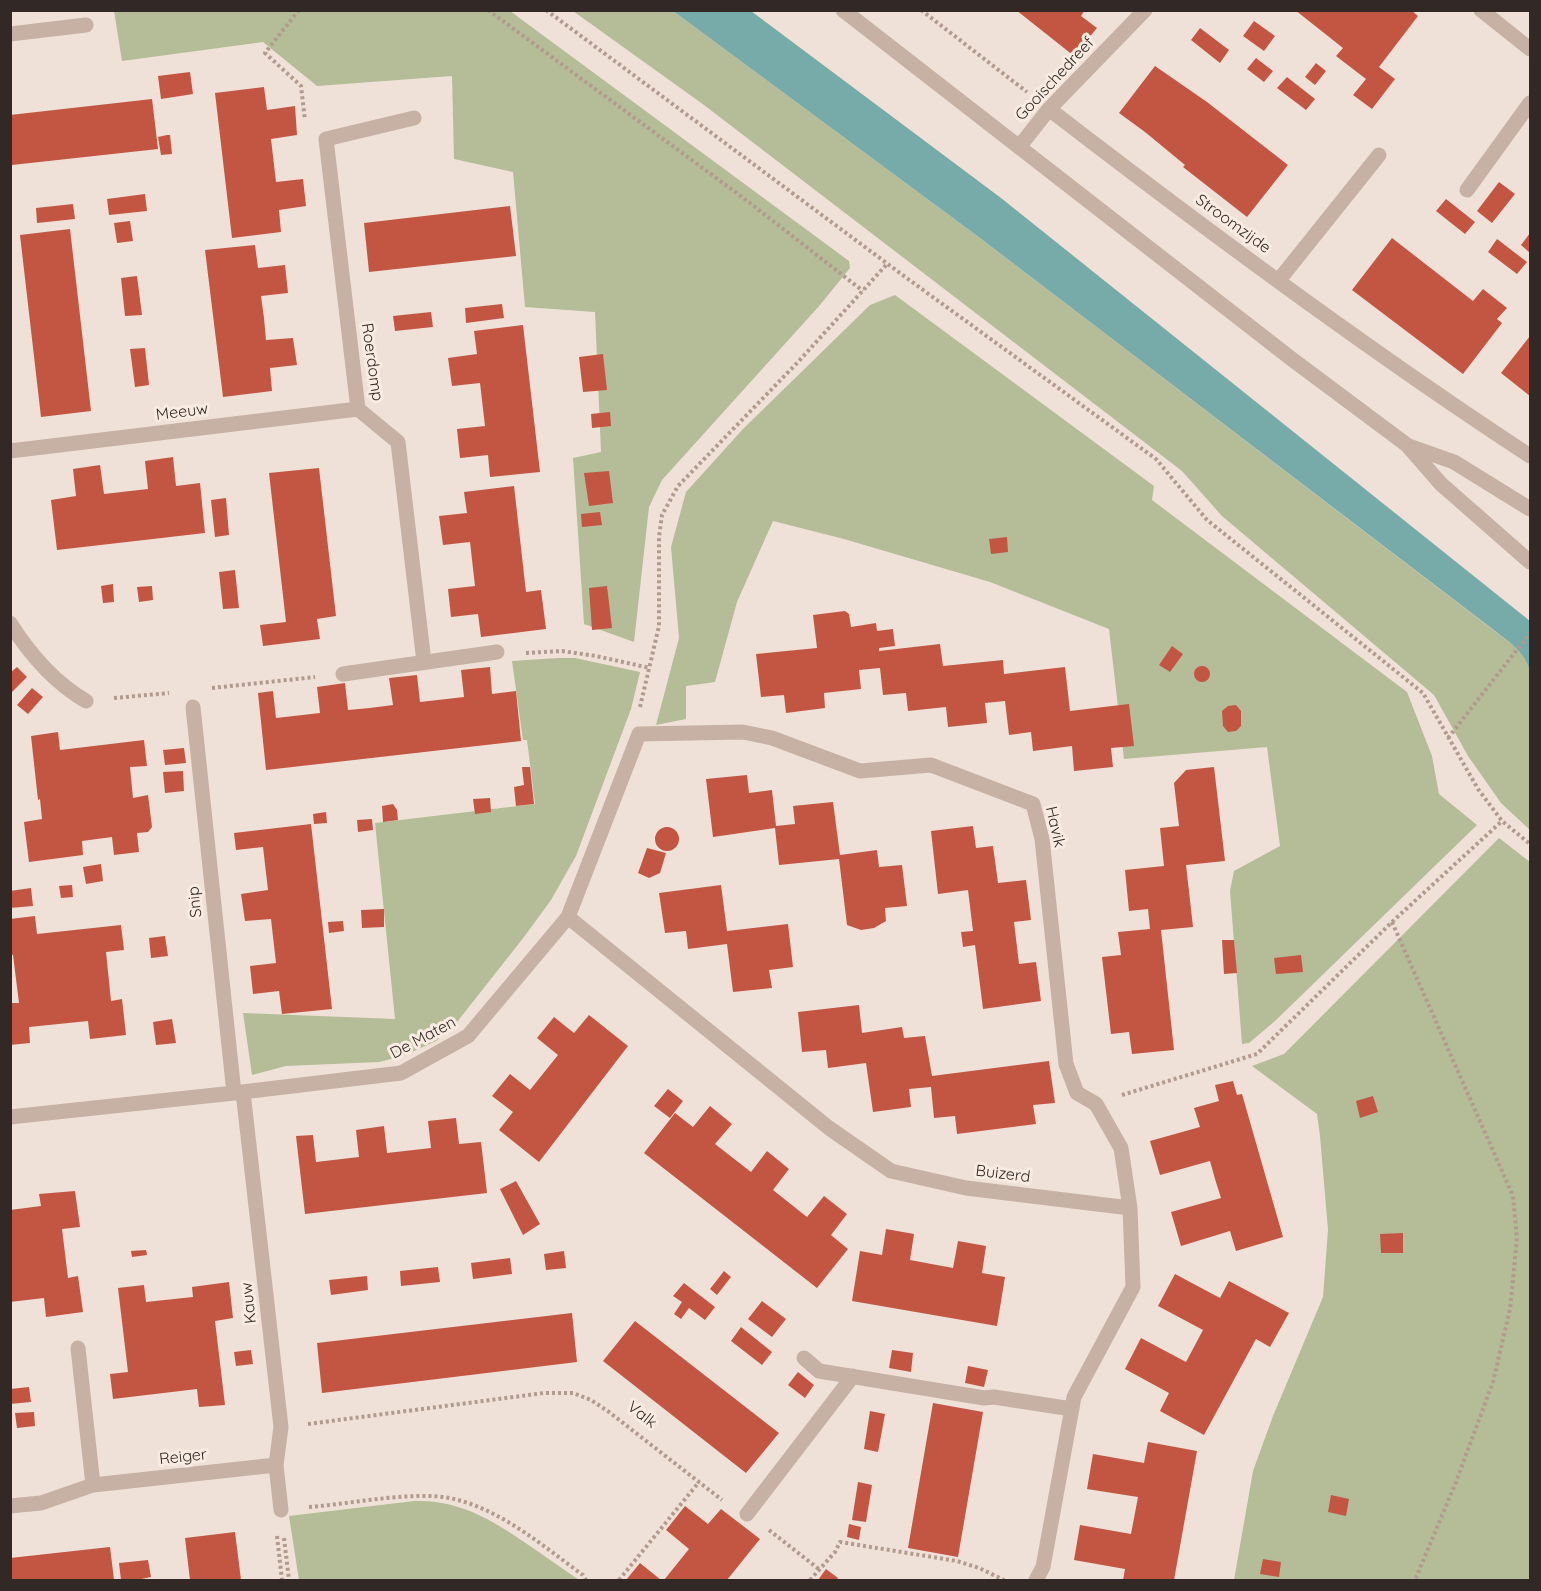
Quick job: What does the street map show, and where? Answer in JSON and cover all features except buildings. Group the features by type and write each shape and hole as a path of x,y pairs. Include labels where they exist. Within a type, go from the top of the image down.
{"street":[{"path":"843,10 1293,360 1407,444 1441,484 1530,562"},
{"name":"Gooischedreef","path":"1018,147 1049,109 1145,10"},
{"path":"1481,10 1530,48"},
{"path":"10,34 86,25"},
{"path":"1467,190 1530,103"},
{"name":"Stroomzijde","path":"1049,109 1316,309 1429,389 1530,456"},
{"path":"326,139 414,118"},
{"name":"Roerdomp","path":"326,139 358,409 398,442 424,662"},
{"path":"1279,280 1378,155"},
{"name":"Meeuw","path":"10,451 358,409"},
{"path":"1407,444 1454,462 1530,509"},
{"path":"10,622 24,646 69,691 86,701"},
{"path":"343,674 497,652"},
{"name":"Snip","path":"193,707 239,1093"},
{"name":"Havik","path":"639,734 743,732 772,738 860,771 931,765 1033,804 1042,838 1066,1064 1077,1093 1096,1104 1121,1149 1130,1208"},
{"name":"De Maten","path":"10,1117 239,1093 401,1072 468,1036 568,916 639,734"},
{"name":"Buizerd","path":"568,916 829,1128 891,1171 966,1188 1130,1208"},
{"name":"Kauw","path":"239,1093 281,1427 276,1464 281,1510"},
{"path":"1036,1581 1043,1567 1074,1397 1133,1287 1130,1208"},
{"path":"78,1348 93,1485"},
{"path":"804,1358 819,1371 984,1398 994,1397 1072,1409"},
{"path":"747,1514 853,1376"},
{"name":"Reiger","path":"10,1506 40,1503 93,1485 276,1464"}],"path":[{"path":"299,10 265,53 301,86 307,140 326,139"},
{"path":"488,10 746,200 863,291"},
{"path":"546,10 887,264 1156,459 1207,520 1423,693 1478,789 1502,821 1530,844"},
{"path":"921,10 1049,109"},
{"path":"639,734 640,707 659,626 659,537 662,515 678,486 798,362 887,264"},
{"path":"1448,738 1530,633"},
{"path":"497,652 513,654 562,651 650,668"},
{"path":"1096,1104 1257,1054 1392,922 1502,821"},
{"path":"1392,922 1513,1196 1517,1238 1510,1309 1493,1383 1456,1482 1415,1581"},
{"name":"Valk","path":"326,1421 544,1393 573,1393 591,1400 609,1412 726,1503 747,1514 820,1570"},
{"path":"619,1581 699,1482"},
{"path":"281,1510 396,1497 450,1498 479,1508 521,1530 583,1575 586,1581"},
{"path":"281,1510 275,1520 282,1581"},
{"path":"281,1510 289,1581"},
{"path":"810,1581 840,1542 957,1561 979,1568 1004,1581"}],"green space":[{"path":"114,11 510,11 849,261 850,268 820,305 662,480 649,507 634,642 584,624 573,458 601,452 595,312 525,307 513,172 454,159 452,76 317,86 263,42 122,61"},
{"path":"573,11 673,11 976,235 1522,652 1530,672 1530,830 1501,803 1468,756 1434,695 1222,516 1182,471 704,105"},
{"path":"895,295 1154,486 1152,500 1407,692 1432,756 1439,794 1477,825 1275,1021 1249,1043 1242,1044 1230,891 1234,871 1280,846 1267,747 1124,759 1109,629 990,582 844,539 773,521 737,602 715,682 686,686 686,719 656,725 679,638 671,547 686,492 743,429 870,305"},
{"path":"575,658 640,672 631,709 576,856 551,900 524,937 457,1022 436,1041 403,1056 379,1062 286,1066 252,1075 243,1013 395,1019 375,823 535,804 527,740 523,740 512,661"},
{"path":"1499,838 1530,862 1530,1580 1234,1580 1253,1471 1273,1416 1323,1297 1328,1230 1317,1114 1252,1066 1284,1054"},
{"path":"414,1501 447,1504 477,1514 505,1529 579,1580 299,1580 289,1516"}],"water":[{"path":"673,11 751,11 1001,198 1530,621 1530,672 1517,648 976,235"}]}
